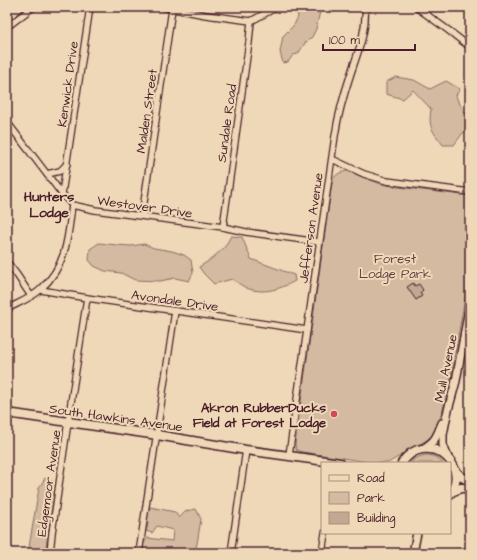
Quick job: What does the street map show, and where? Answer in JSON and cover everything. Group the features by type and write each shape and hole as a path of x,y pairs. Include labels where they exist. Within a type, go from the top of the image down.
{"main road":[{"name":"South Hawkins Avenue","path":"7,413 331,462"},
{"path":"404,461 410,454 416,451 430,449 437,450 448,458 451,462"},
{"path":"451,462 460,476 470,480"},
{"path":"451,493 455,482 455,470"},
{"path":"451,493 461,488 470,488"}],"street":[{"path":"7,27 33,7"},
{"name":"Kenwick Drive","path":"62,194 90,7"},
{"path":"163,7 251,21 277,7"},
{"name":"Jefferson Avenue","path":"289,455 338,118 364,30 365,7"},
{"path":"416,7 470,48"},
{"name":"Malden Street","path":"142,216 172,9"},
{"name":"Sundale Road","path":"222,227 251,21"},
{"path":"7,122 72,205 65,250 55,273 41,290 7,309"},
{"path":"332,159 364,174 387,181 470,192"},
{"path":"47,174 60,171 67,164"},
{"name":"Westover Drive","path":"72,205 95,210 319,242"},
{"path":"7,262 31,296"},
{"name":"Avondale Drive","path":"41,290 86,298 307,330"},
{"name":"Edgemoor Avenue","path":"50,553 86,298"},
{"name":"Mull Avenue","path":"423,449 433,442 446,414 456,381 470,303"},
{"path":"140,553 176,311"},
{"name":"Mull Avenue","path":"446,414 443,445 448,458"},
{"path":"231,553 246,450"},
{"path":"322,553 325,534"},
{"path":"413,553 416,534"}],"green space":[{"path":"296,7 321,7 316,29 312,37 305,43 298,54 293,55 288,62 283,63 280,52 283,36 294,25 298,17"},
{"path":"396,77 414,80 430,89 446,81 460,89 456,95 457,99 467,116 470,128 462,134 454,145 443,145 436,136 431,125 431,109 413,90 403,99 386,94 386,82"},
{"name":"Forest Lodge Park","path":"347,171 381,184 470,196 470,269 450,382 443,409 435,433 430,438 390,462 368,462 296,450 295,444 332,183 337,174"},
{"path":"231,236 242,237 251,259 294,275 295,281 267,291 249,289 232,279 214,284 199,267 224,248"},
{"path":"99,243 131,246 144,244 154,248 172,251 184,255 191,260 193,273 189,281 175,278 160,281 135,280 121,273 105,271 94,266 89,260 90,249"},
{"path":"422,456 432,456 442,462 411,462"},
{"path":"45,478 56,483 45,553 28,553 39,488"},
{"path":"150,507 175,512 179,518 186,511 196,509 201,519 194,553 143,553 143,545 147,538 172,541 173,530 157,526 152,533 146,531 148,525 147,517"}],"building":[{"path":"413,283 415,286 419,284 423,290 420,293 422,296 416,300 407,287"}],"place":[{"name":"Akron RubberDucks Field at Forest Lodge","path":"334,414"}],"district":[{"name":"Hunters Lodge","path":"49,204"}]}
